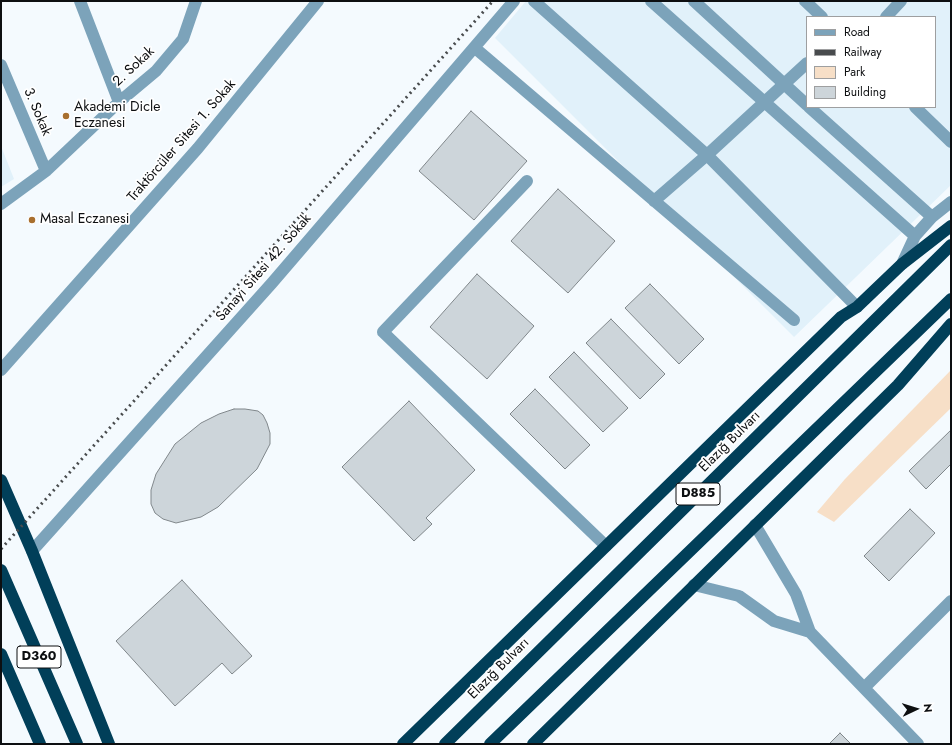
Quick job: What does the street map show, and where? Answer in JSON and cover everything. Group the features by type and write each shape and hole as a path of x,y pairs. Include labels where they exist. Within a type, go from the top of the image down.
{"highway":[{"path":"403,744 841,318 857,307 902,264 951,226"},
{"name":"Elazığ Bulvarı","path":"445,744 951,245"},
{"name":"D885","path":"490,744 951,299"},
{"path":"533,744 898,385 951,324"},
{"path":"1,480 32,551 109,744"},
{"name":"D360","path":"1,570 77,744"},
{"name":"D360","path":"1,654 40,744"}],"street":[{"path":"80,1 120,102"},
{"name":"2. Sokak","path":"1,204 46,171 120,102 156,71 183,39 196,1"},
{"name":"Traktörcüler Sitesi 1. Sokak","path":"1,370 198,148 318,1"},
{"name":"Sanayi Sitesi 42. Sokak","path":"32,551 272,283 514,1"},
{"path":"534,1 708,155 857,307"},
{"path":"652,1 764,103 916,236"},
{"path":"694,1 806,104"},
{"path":"805,1 821,16"},
{"path":"887,16 901,1"},
{"path":"475,48 794,320"},
{"path":"654,201 708,155 806,64"},
{"name":"3. Sokak","path":"1,65 46,171"},
{"path":"811,108 932,217"},
{"path":"916,108 951,142"},
{"path":"527,181 383,332 606,546"},
{"path":"902,264 916,236 932,217 951,202"},
{"path":"755,525 796,594 810,632 918,744"},
{"path":"694,586 739,596 774,622 810,632"},
{"path":"864,688 951,602"}],"shaded area":[{"path":"526,1 951,1 951,185 794,337 495,38"},
{"path":"1,146 14,179 1,187"}],"green space":[{"path":"951,370 951,408 834,522 817,512 845,479"}],"building":[{"path":"471,111 527,161 474,220 419,171"},
{"path":"558,189 615,241 568,293 511,241"},
{"path":"477,274 534,326 487,379 430,327"},
{"path":"650,284 704,339 679,364 625,308"},
{"path":"611,319 665,374 640,399 586,343"},
{"path":"574,352 628,408 603,432 549,377"},
{"path":"535,389 590,445 565,469 510,414"},
{"path":"409,401 475,470 426,518 432,524 414,541 342,467"},
{"path":"234,409 258,411 263,415 267,423 270,433 270,444 257,469 218,507 201,517 176,523 163,519 155,513 151,504 151,490 156,474 175,444 201,423 219,414"},
{"path":"951,430 951,464 926,489 909,471"},
{"path":"910,509 935,533 889,581 864,556"},
{"path":"182,580 252,656 232,674 222,663 175,706 116,641"},
{"path":"840,733 851,744 829,744"}],"railway":[{"path":"1,549 493,1"}],"place":[{"name":"Akademi Dicle Eczanesi","path":"66,116"},
{"name":"Masal Eczanesi","path":"32,220"}]}
